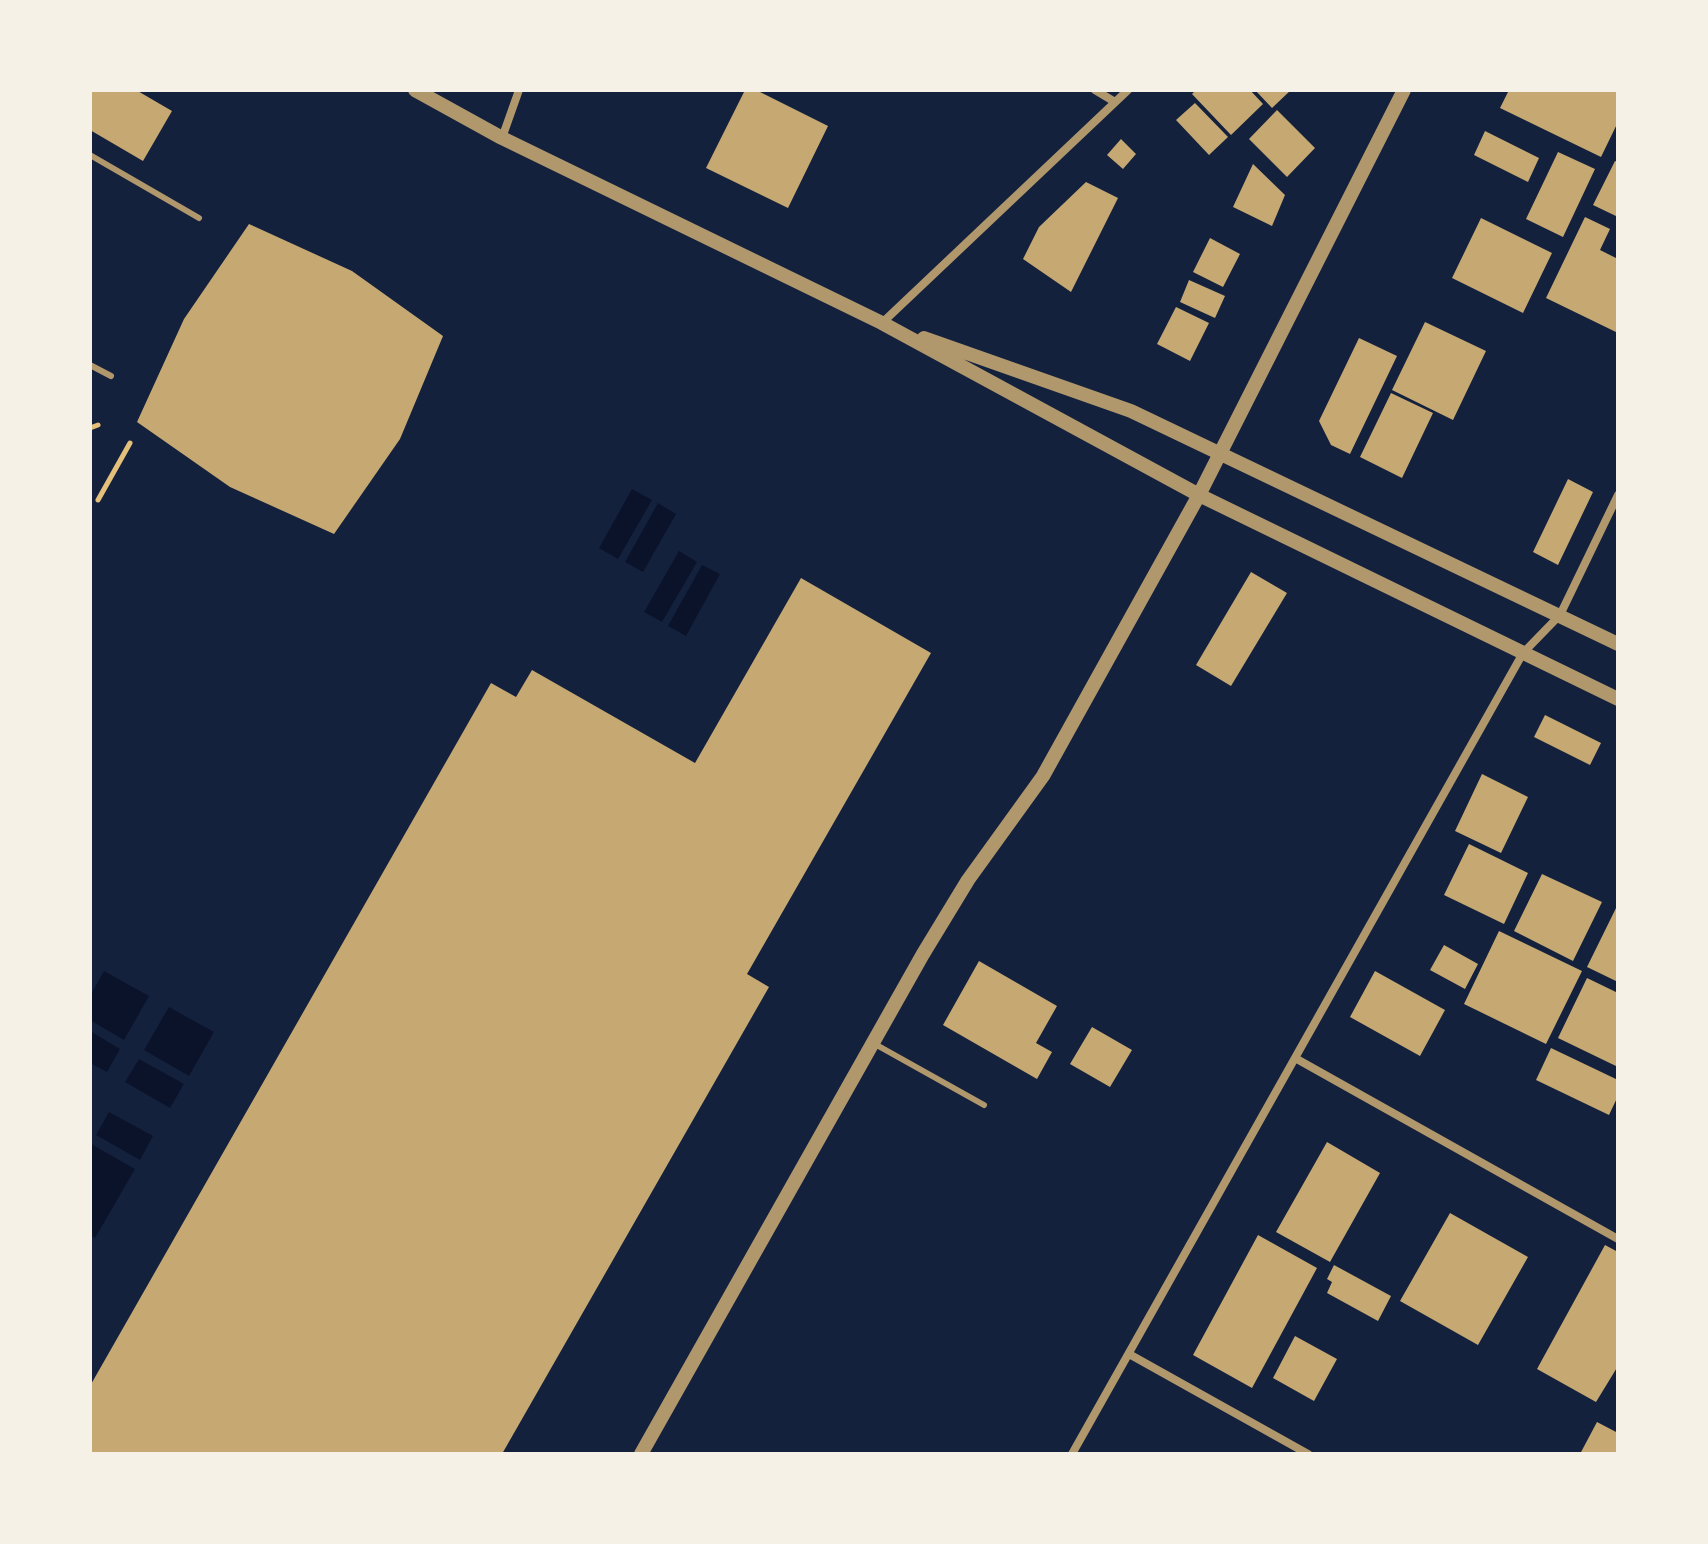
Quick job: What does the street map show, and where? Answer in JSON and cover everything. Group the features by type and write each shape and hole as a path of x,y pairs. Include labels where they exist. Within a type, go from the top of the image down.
{"street":[{"path":"415,90 502,138 882,323 1199,495 1618,699"},
{"path":"502,138 519,90"},
{"path":"1095,90 1115,102"},
{"path":"882,323 1128,90"},
{"path":"641,1454 968,880 1043,776 1222,452 1404,90"},
{"path":"882,323 1131,411 1618,644"},
{"path":"1072,1454 1523,653 1560,615 1618,495"},
{"path":"1295,1058 1618,1239"},
{"path":"1129,1354 1308,1454"}],"lane":[{"path":"90,155 199,218"},
{"path":"90,365 111,376"},
{"path":"873,1043 984,1105"}],"path":[{"path":"90,428 98,425"},
{"path":"98,500 130,443"}],"water":[{"path":"632,489 652,500 618,559 599,548"},
{"path":"658,503 676,514 643,572 625,562"},
{"path":"679,551 697,562 662,622 644,612"},
{"path":"702,565 720,574 686,636 668,626"},
{"path":"104,971 149,996 124,1040 90,1020 90,996"},
{"path":"169,1007 214,1032 189,1076 144,1050"},
{"path":"90,1031 120,1049 107,1072 90,1063"},
{"path":"139,1059 184,1084 170,1108 125,1082"},
{"path":"109,1112 153,1136 140,1160 96,1135"},
{"path":"91,1144 135,1169 95,1238 90,1235"}],"building":[{"path":"90,90 136,90 172,111 143,161 90,130"},
{"path":"745,90 756,90 828,126 788,208 706,168"},
{"path":"1196,90 1250,90 1263,104 1231,135 1192,94"},
{"path":"1255,90 1291,90 1272,108"},
{"path":"1509,90 1618,92 1618,122 1601,157 1500,108"},
{"path":"1195,103 1228,137 1209,155 1176,120"},
{"path":"1277,110 1315,148 1287,177 1249,139"},
{"path":"1485,131 1539,158 1528,182 1474,155"},
{"path":"1121,139 1136,154 1123,169 1107,155"},
{"path":"1558,152 1595,169 1563,237 1526,219"},
{"path":"1615,161 1618,162 1618,217 1593,205"},
{"path":"1253,164 1285,195 1272,226 1233,207"},
{"path":"1086,182 1118,198 1071,292 1023,259 1039,227"},
{"path":"1585,217 1610,229 1600,250 1618,259 1618,333 1546,298"},
{"path":"1481,218 1552,253 1523,313 1452,278"},
{"path":"249,224 352,271 443,336 400,439 334,534 230,487 137,422 184,319"},
{"path":"1210,238 1240,254 1223,287 1193,272"},
{"path":"1189,280 1225,296 1215,318 1180,302"},
{"path":"1176,307 1209,323 1190,361 1157,344"},
{"path":"1425,322 1486,351 1453,420 1392,390"},
{"path":"1359,338 1397,356 1350,454 1331,445 1319,421"},
{"path":"1391,393 1433,413 1402,478 1360,457"},
{"path":"1568,479 1593,492 1558,565 1533,552"},
{"path":"1251,572 1287,593 1231,686 1196,665"},
{"path":"801,578 931,653 747,974 769,987 502,1454 90,1454 90,1386 491,683 516,697 532,670 695,763"},
{"path":"1545,715 1601,743 1590,765 1534,737"},
{"path":"1482,774 1528,797 1501,853 1455,831"},
{"path":"1469,844 1528,873 1504,924 1444,895"},
{"path":"1542,874 1602,902 1573,961 1514,931"},
{"path":"1618,904 1618,982 1587,967"},
{"path":"1499,931 1582,971 1546,1044 1464,1004"},
{"path":"1444,945 1478,964 1465,989 1430,970"},
{"path":"979,961 1057,1006 1036,1043 1052,1052 1037,1079 943,1025"},
{"path":"1375,971 1445,1010 1420,1056 1350,1017"},
{"path":"1587,978 1618,993 1618,1067 1558,1038"},
{"path":"1092,1027 1132,1050 1110,1087 1070,1064"},
{"path":"1551,1048 1618,1080 1618,1096 1609,1115 1536,1080"},
{"path":"1327,1142 1380,1173 1330,1262 1276,1232"},
{"path":"1450,1213 1528,1257 1478,1345 1400,1301"},
{"path":"1258,1235 1317,1268 1252,1388 1193,1355"},
{"path":"1605,1245 1618,1252 1618,1366 1596,1402 1537,1369"},
{"path":"1334,1265 1391,1296 1378,1321 1327,1293 1332,1282 1327,1279"},
{"path":"1295,1336 1337,1359 1314,1401 1273,1378"},
{"path":"1597,1422 1618,1433 1618,1454 1580,1454"}]}
